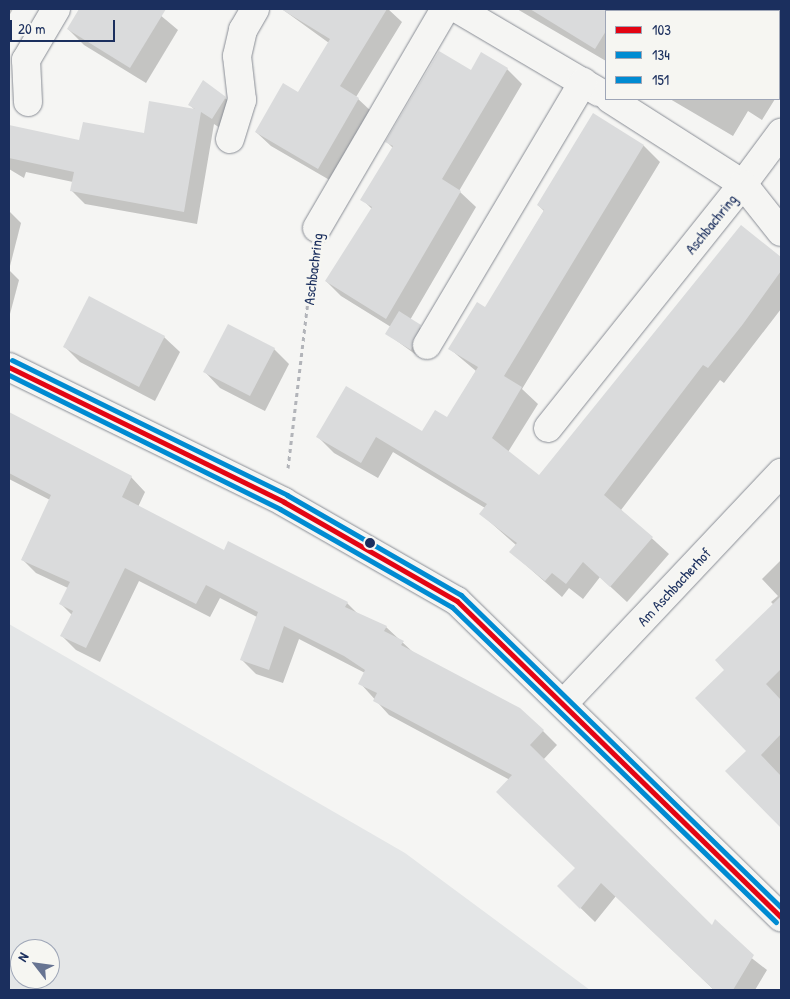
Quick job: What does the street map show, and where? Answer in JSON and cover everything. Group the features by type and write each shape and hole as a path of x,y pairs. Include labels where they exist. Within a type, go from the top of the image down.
{"street":[{"path":"28,102 26,60 56,9"},
{"path":"230,139 242,100 237,56 242,30 255,9"},
{"name":"Aschbachring","path":"317,228 446,9"},
{"path":"458,9 605,95"},
{"path":"427,345 584,82"},
{"name":"Aschbachring","path":"612,100 743,184 781,232"},
{"name":"Aschbachring","path":"548,428 743,184 781,133"},
{"path":"9,367 284,502 457,600 565,702 781,917"},
{"name":"Am Aschbacherhof","path":"565,702 781,472"}],"path":[{"name":"Aschbachring","path":"284,502 317,228"}],"shaded area":[{"path":"9,624 405,853 590,990 9,990"}],"building":[{"path":"79,9 166,9 130,68 67,29"},
{"path":"281,9 387,9 340,86 359,98 318,169 255,132 283,83 298,92 330,39"},
{"path":"530,9 606,9 605,33 595,49"},
{"path":"439,51 471,70 481,52 508,68 442,179 461,191 386,319 325,281 372,207 360,200 393,146 385,142"},
{"path":"203,80 226,97 212,119 201,112 184,212 70,191 74,172 9,158 9,125 79,140 83,122 144,133 149,101 195,109 188,105"},
{"path":"593,113 644,145 504,376 522,387 492,438 539,475 741,225 781,257 781,271 743,324 708,368 703,365 604,495 653,537 610,587 583,562 566,584 552,573 545,581 509,552 517,543 479,514 487,504 376,437 361,463 316,437 346,386 422,431 435,410 447,417 478,367 448,349 477,302 485,307 544,210 537,205"},
{"path":"89,296 165,336 139,387 63,347"},
{"path":"399,311 421,325 411,350 385,334"},
{"path":"228,324 275,348 250,396 203,372"},
{"path":"9,412 132,476 122,497 224,550 228,541 348,602 345,607 387,626 384,631 404,641 401,645 520,708 544,730 530,745 712,925 715,919 754,955 733,990 714,990 601,883 580,909 557,886 575,868 496,792 512,775 373,701 377,693 358,684 365,670 344,656 284,626 269,670 240,660 258,612 206,585 196,604 125,568 86,648 60,636 73,611 59,604 70,582 21,560 51,495 9,473"},
{"path":"781,596 781,669 766,684 781,700 781,734 761,755 781,776 781,828 725,771 746,751 695,698 724,670 715,660"}],"transit line":[{"name":"151","path":"12,360 287,495 461,595 781,907"},
{"name":"103","path":"9,367 284,502 457,601 781,917"},
{"name":"134","path":"9,375 280,509 452,607 776,922"}]}
